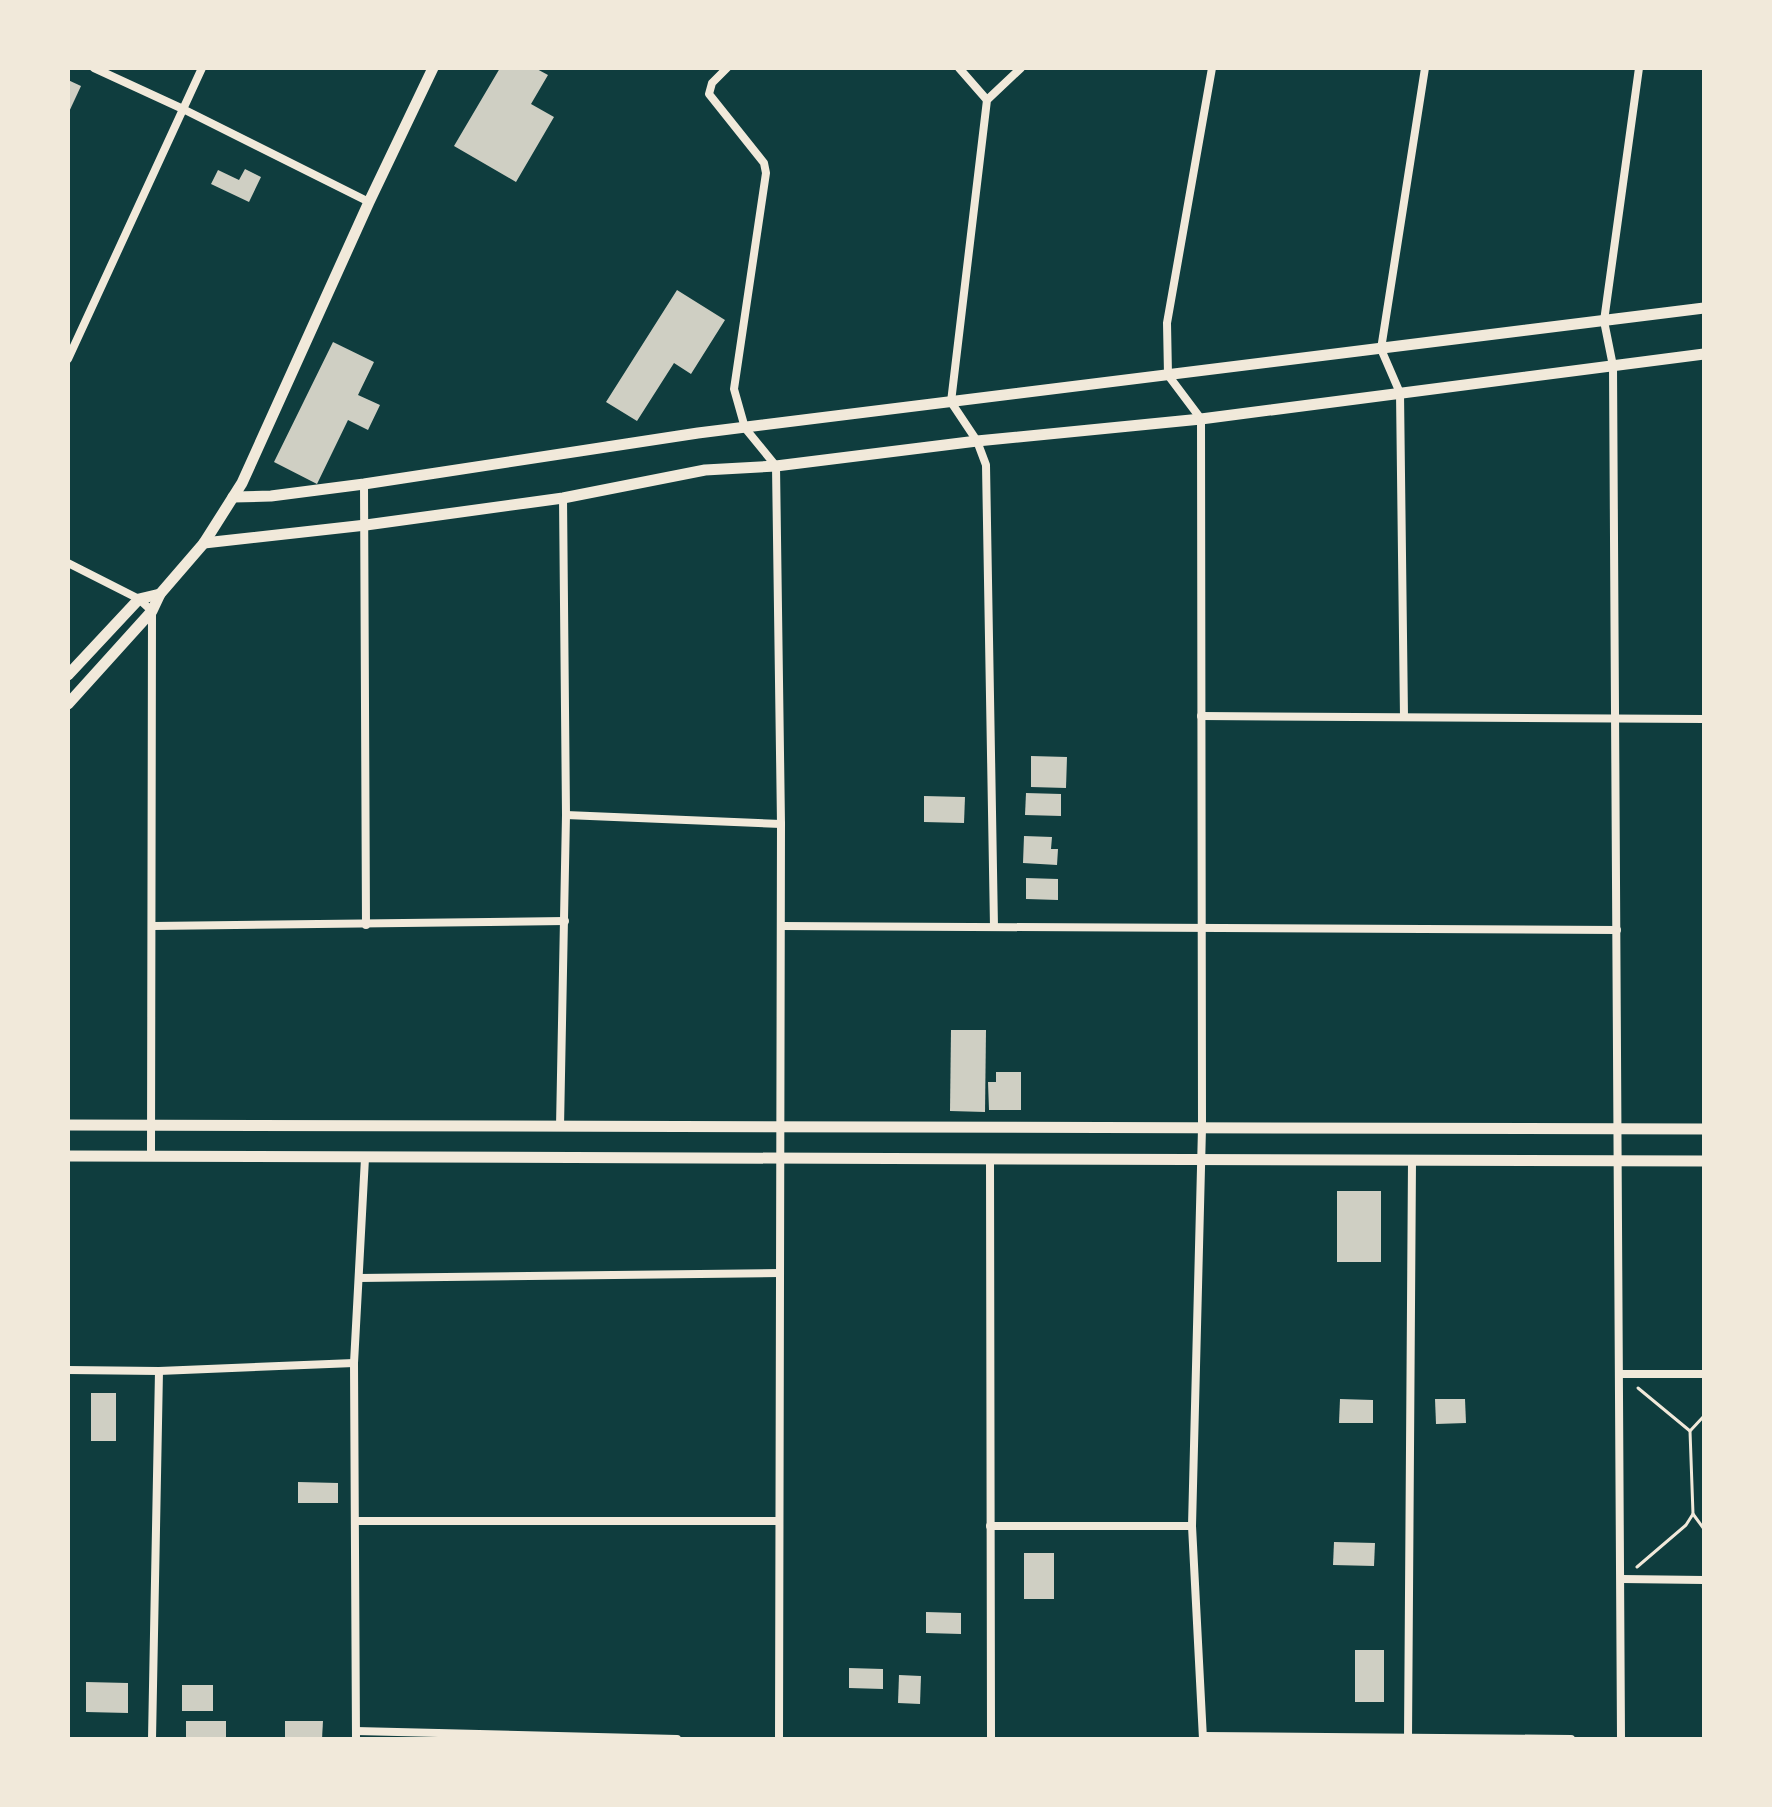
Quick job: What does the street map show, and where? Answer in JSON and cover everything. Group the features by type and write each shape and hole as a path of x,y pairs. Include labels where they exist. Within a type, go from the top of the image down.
{"street":[{"path":"94,68 369,202"},
{"path":"68,359 202,68"},
{"path":"68,704 152,611 160,594 204,543 242,483 433,68"},
{"path":"727,68 712,83 709,94 764,163 766,173 734,389 745,428 776,466 781,824 779,1739"},
{"path":"959,68 987,100"},
{"path":"994,927 986,465 977,441 951,402 987,100 1021,68"},
{"path":"1212,68 1167,323 1168,375 1201,419 1202,1128 1192,1526 1203,1738 1571,1739"},
{"path":"1404,717 1400,393 1381,349 1425,68"},
{"path":"1621,1739 1613,366 1604,321 1639,68"},
{"path":"233,497 271,496 745,428 1704,308"},
{"path":"204,543 563,498 705,470 776,466 977,441 1201,419 1704,354"},
{"path":"364,484 366,925"},
{"path":"560,1127 566,815 563,498"},
{"path":"68,563 139,599 152,611 151,1156"},
{"path":"68,675 139,599 160,594"},
{"path":"1201,716 1704,719"},
{"path":"566,815 781,824"},
{"path":"153,926 565,921"},
{"path":"781,926 1617,930"},
{"path":"68,1125 1704,1129"},
{"path":"68,1156 1704,1161"},
{"path":"365,1158 354,1363 356,1735 677,1739"},
{"path":"990,1160 991,1739"},
{"path":"1408,1738 1412,1161"},
{"path":"359,1278 780,1273"},
{"path":"68,1370 159,1371 354,1363"},
{"path":"152,1739 159,1371"},
{"path":"1621,1374 1704,1374"},
{"path":"355,1521 779,1521"},
{"path":"990,1526 1192,1526"},
{"path":"1622,1579 1704,1580"}],"path":[{"path":"1621,1374 1690,1431"},
{"path":"1704,1416 1690,1431 1693,1514 1704,1529"},
{"path":"1622,1579 1686,1525 1693,1514"}],"building":[{"path":"500,68 535,68 548,75 531,104 554,117 516,182 454,146"},
{"path":"68,80 81,86 68,114"},
{"path":"245,169 261,177 249,202 211,184 218,170 239,180"},
{"path":"677,290 725,320 691,374 674,363 637,421 606,402"},
{"path":"333,342 374,362 358,395 380,405 368,430 348,420 317,484 274,462"},
{"path":"1031,756 1067,757 1066,788 1031,787"},
{"path":"1026,793 1061,794 1061,816 1025,815"},
{"path":"924,796 965,797 964,823 924,822"},
{"path":"1024,836 1052,837 1051,849 1058,849 1057,865 1023,863"},
{"path":"1026,878 1058,879 1058,900 1026,899"},
{"path":"951,1030 986,1030 985,1112 950,1111"},
{"path":"996,1072 1021,1072 1021,1110 989,1110 988,1082 996,1082"},
{"path":"1337,1191 1381,1191 1381,1262 1337,1262"},
{"path":"91,1393 116,1393 116,1441 91,1441"},
{"path":"1340,1399 1373,1400 1373,1423 1339,1423"},
{"path":"1435,1399 1465,1399 1466,1423 1436,1424"},
{"path":"298,1482 338,1483 338,1503 298,1503"},
{"path":"1334,1542 1375,1543 1374,1566 1333,1565"},
{"path":"1024,1553 1054,1553 1054,1599 1024,1599"},
{"path":"926,1612 961,1613 961,1634 926,1633"},
{"path":"1355,1650 1384,1650 1384,1702 1355,1702"},
{"path":"849,1668 883,1669 883,1689 849,1688"},
{"path":"899,1675 921,1676 920,1704 898,1703"},
{"path":"86,1682 128,1683 128,1713 86,1712"},
{"path":"182,1685 213,1685 213,1711 182,1711"},
{"path":"186,1721 226,1721 226,1739 186,1739"},
{"path":"285,1721 323,1721 322,1739 285,1739"}]}
